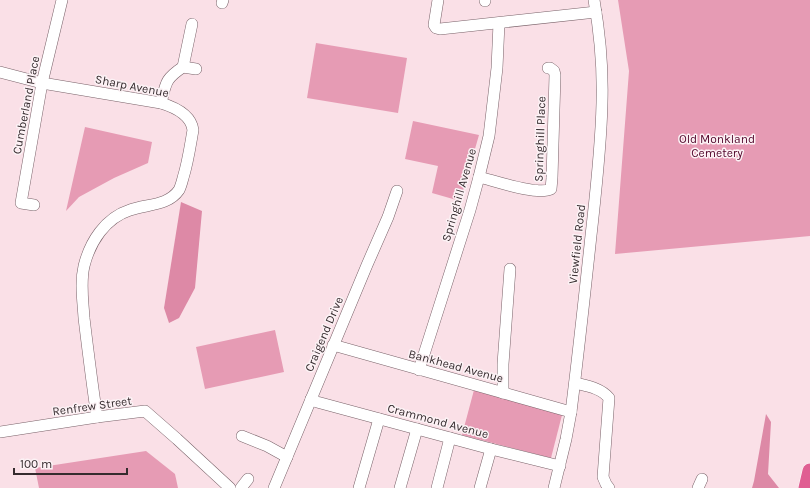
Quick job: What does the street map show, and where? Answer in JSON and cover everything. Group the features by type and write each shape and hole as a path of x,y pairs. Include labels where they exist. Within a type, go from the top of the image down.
{"highway":[{"path":"806,488 810,470"}],"street":[{"name":"Cumberland Place","path":"34,205 21,203 42,83 62,0"},
{"path":"438,0 434,25 436,28 440,29 596,12"},
{"name":"Viewfield Road","path":"554,488 566,438 575,383 601,136 602,77 600,42 594,0"},
{"name":"Springhill Avenue","path":"419,370 470,210 490,136 497,68 499,23"},
{"path":"161,103 166,83 173,74 183,67 192,24"},
{"path":"183,67 196,69"},
{"name":"Springhill Place","path":"480,177 529,190 547,192 551,190 555,75 554,71 548,68"},
{"name":"Sharp Avenue","path":"0,72 42,83 161,103 182,112 188,118 193,130 187,164 180,189 168,201 131,209 110,221 92,243 86,259 82,275 82,290 88,353 97,417"},
{"name":"Craigend Drive","path":"274,488 388,217 397,191"},
{"path":"503,393 503,364 510,269"},
{"name":"Bankhead Avenue","path":"333,345 571,412"},
{"path":"575,383 592,387 609,398 603,477 609,488"},
{"name":"Crammond Avenue","path":"311,399 379,419 560,466"},
{"name":"Renfrew Street","path":"0,432 145,411 230,488"},
{"path":"359,488 379,419"},
{"path":"400,488 417,429"},
{"path":"242,436 267,446 287,457"},
{"path":"437,488 450,438"},
{"path":"480,488 491,449"},
{"path":"240,488 248,479"}],"green space":[{"name":"Old Monkland Cemetery","path":"618,0 810,0 810,236 615,254 629,71"},
{"path":"316,43 407,58 398,113 307,98"},
{"path":"413,121 479,135 460,201 432,193 438,166 405,159"},
{"path":"85,127 152,142 148,163 114,178 79,197 66,211"},
{"path":"275,330 284,372 205,389 196,347"},
{"path":"474,390 562,415 551,458 462,435"},
{"path":"146,451 175,474 178,488 39,488 35,468"}],"shaded area":[{"path":"181,202 202,211 195,288 179,318 169,323 164,308"},
{"path":"766,414 771,422 768,474 779,488 752,488 754,481"}]}
